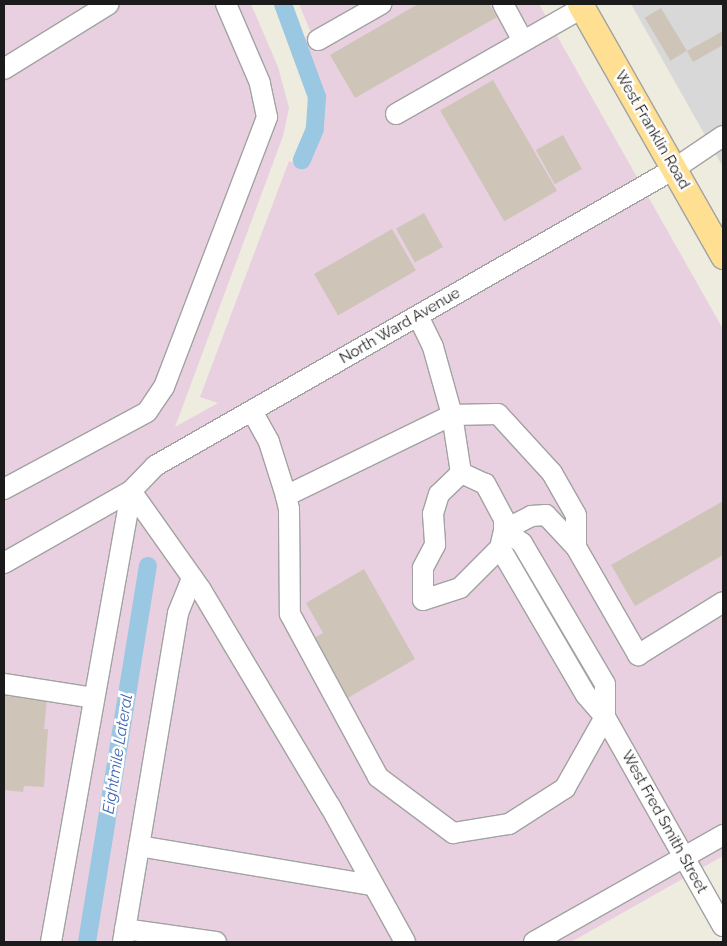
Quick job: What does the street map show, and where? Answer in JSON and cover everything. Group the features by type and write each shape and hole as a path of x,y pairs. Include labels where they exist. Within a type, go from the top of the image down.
{"main road":[{"name":"West Franklin Road","path":"581,6 723,256"}],"street":[{"path":"4,69 109,4"},
{"path":"4,489 147,412 164,388 267,118 260,83 226,4"},
{"path":"318,40 381,4"},
{"path":"503,4 523,40"},
{"path":"396,114 581,6"},
{"name":"North Ward Avenue","path":"4,563 131,491 155,466 674,169 723,136"},
{"path":"418,316 433,347 452,415 461,473"},
{"path":"252,411 269,442 290,509 290,614 378,777 453,833 509,824 565,788 605,717 605,684 522,543 502,539"},
{"path":"286,496 452,415 498,414 552,473 576,515 576,547"},
{"path":"461,473 485,484 504,519 502,539"},
{"path":"461,473 439,494 433,514 436,545 423,568 423,600 460,588 502,539 531,516 546,515 576,547 638,655 723,602"},
{"path":"131,491 192,578 330,806 404,942"},
{"path":"51,942 131,491"},
{"path":"192,578 178,613 124,935 216,942"},
{"path":"4,684 93,698"},
{"name":"West Fred Smith Street","path":"605,717 723,926"},
{"path":"534,942 723,835"},
{"path":"139,846 373,885"}],"shaded area":[{"path":"4,4 251,4 278,67 289,108 283,136 175,427 218,403 200,397 289,161 299,165 308,161 323,113 304,38 311,33 299,4 539,4 723,329 723,856 571,942 4,942"},
{"path":"631,4 723,4 723,167"}],"building":[{"path":"418,4 489,4 497,17 355,98 330,55"},
{"path":"661,8 687,51 670,61 645,18"},
{"path":"723,31 723,45 693,62 687,51"},
{"path":"493,80 557,191 504,221 440,110"},
{"path":"563,135 582,169 555,184 536,150"},
{"path":"424,213 443,247 415,263 396,229"},
{"path":"392,229 416,271 338,316 314,274"},
{"path":"723,501 723,555 635,606 611,565"},
{"path":"364,569 415,659 346,699 312,639 323,633 306,603"},
{"path":"4,696 47,699 44,729 48,729 44,787 24,786 23,792 4,790"}],"waterway":[{"name":"Eightmile Lateral","path":"283,4 317,97 315,129 302,160"},
{"name":"Eightmile Lateral","path":"87,942 148,566"}]}
